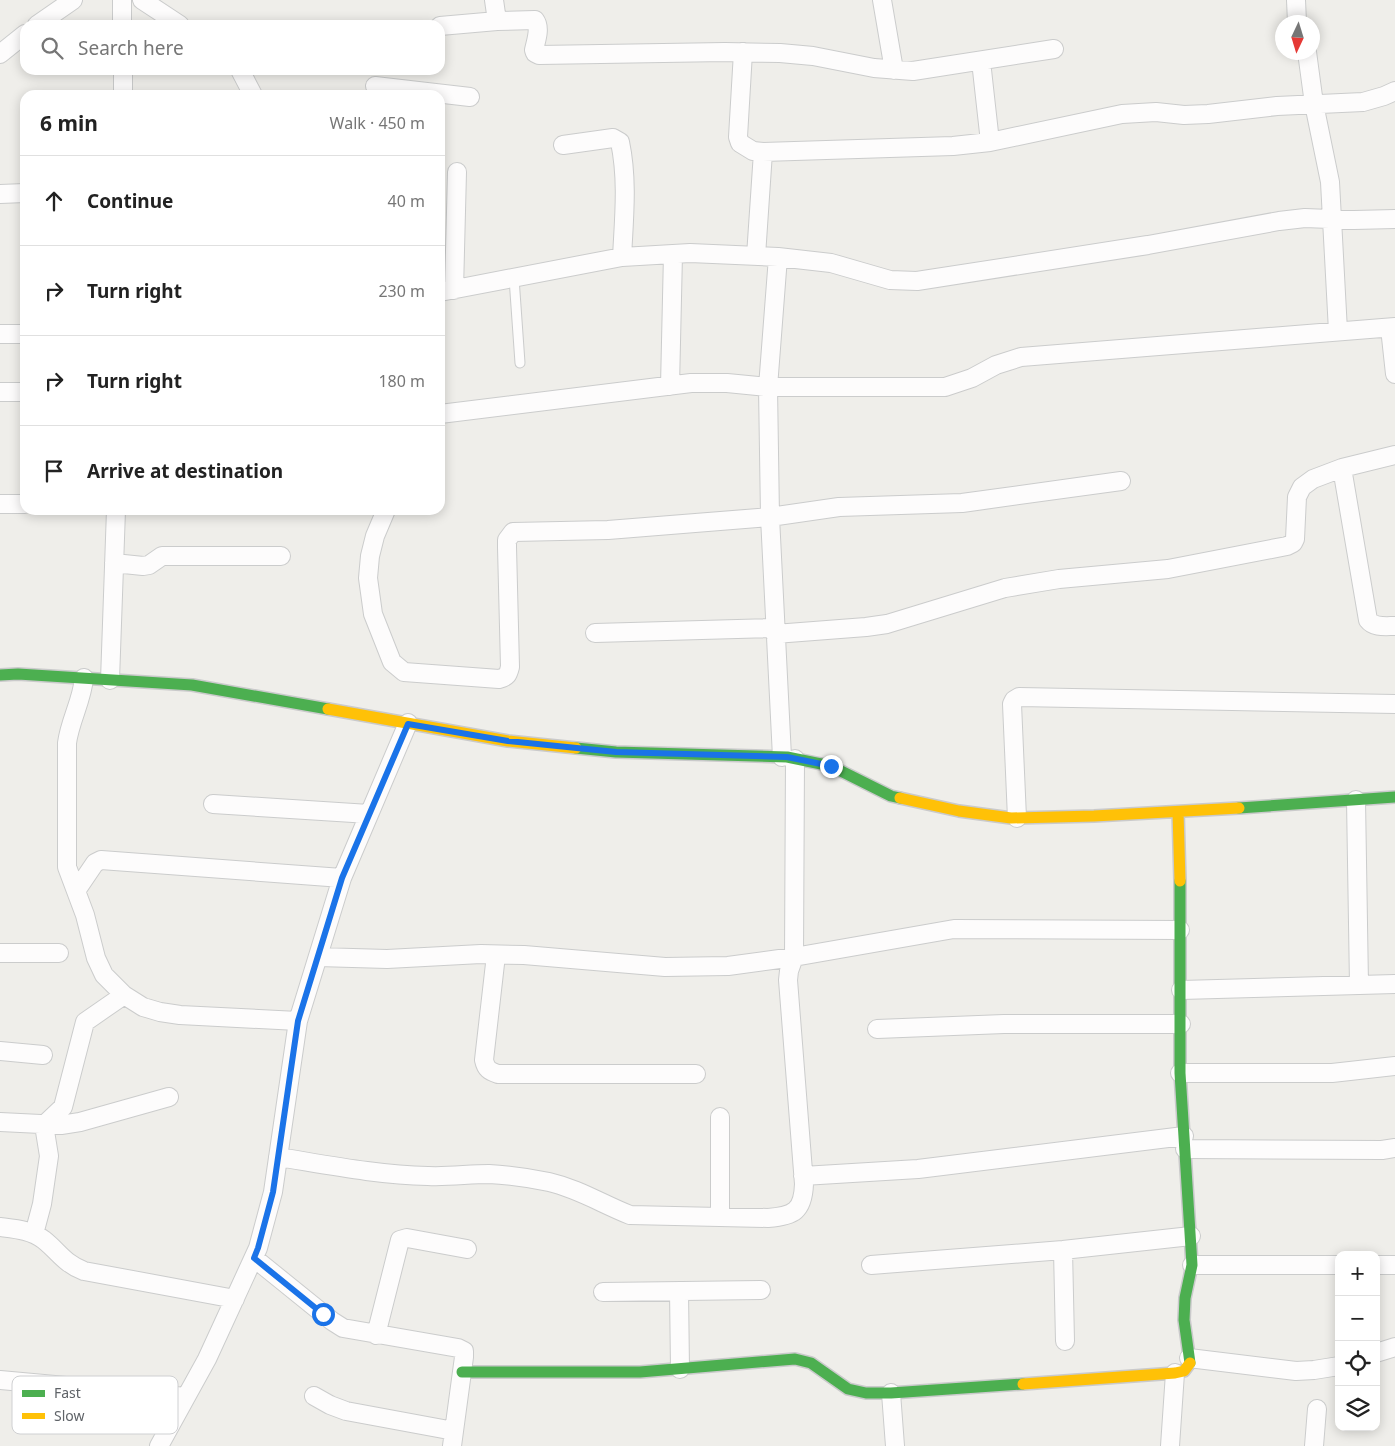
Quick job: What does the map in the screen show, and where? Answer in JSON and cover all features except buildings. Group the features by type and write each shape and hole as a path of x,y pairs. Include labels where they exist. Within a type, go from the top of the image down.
{"street":[{"path":"44,20 73,0"},
{"path":"122,0 122,20"},
{"path":"142,0 172,20"},
{"path":"494,0 497,21"},
{"path":"882,0 894,70"},
{"path":"1296,0 1297,15"},
{"path":"445,26 535,20 538,29 534,50 539,55 735,52 813,56 894,70 920,70 1054,49"},
{"path":"0,54 20,38"},
{"path":"735,52 738,129 752,149 756,256"},
{"path":"1308,60 1314,104 1330,182 1338,331"},
{"path":"981,61 990,142"},
{"path":"122,75 123,90"},
{"path":"243,75 250,90"},
{"path":"375,84 419,90"},
{"path":"752,149 953,146 990,142 1122,114 1156,112 1184,115 1208,114 1277,106 1363,102 1395,91"},
{"path":"445,94 470,97"},
{"path":"563,145 613,138 620,142 626,178 622,257"},
{"path":"457,172 447,291 622,257 690,253 778,257 831,263 890,280 917,281 1148,245 1280,221 1305,218 1395,219"},
{"path":"0,194 20,193"},
{"path":"670,386 673,254"},
{"path":"278,1157 400,1175 490,1174 519,1177 549,1182 576,1190 630,1215 768,1218 781,1217 793,1213 800,1208 804,1198 803,1176 788,980 794,957 788,758 775,631 770,517 768,387 778,257"},
{"path":"445,413 691,383 727,383 768,387 945,387 972,378 996,365 1021,357 1393,327 1395,374"},
{"path":"0,334 20,334"},
{"path":"0,392 20,392"},
{"path":"595,633 775,631 880,625 1006,588 1059,579 1168,569 1287,546 1293,543 1295,539 1297,497 1302,487 1312,479 1342,468 1395,455"},
{"path":"1342,468 1368,620 1371,624 1377,626 1395,626"},
{"path":"384,515 375,536 370,556 368,578 373,614 392,662 404,672 499,679 506,677 510,666 506,547 507,540 513,532 608,530 770,517 840,508 962,503 1120,481"},
{"path":"0,504 20,504"},
{"path":"110,680 116,515"},
{"path":"114,563 143,566 149,565 162,556 281,556"},
{"path":"0,675 18,674 192,685 508,741 616,752 788,758 831,766 891,796 959,812 1017,818 1178,812 1395,797"},
{"path":"84,678 83,691 69,728 67,743 67,867 85,915 96,958 104,975 124,994 143,1007 160,1012 180,1015 298,1021"},
{"path":"1017,818 1012,704 1019,697 1395,704"},
{"path":"178,1412 207,1359 258,1248 273,1192 298,1021 342,878 408,724"},
{"path":"1356,800 1359,985"},
{"path":"213,804 369,814"},
{"path":"462,1372 640,1372 795,1359 811,1363 848,1389 866,1393 1175,1373 1188,1368 1190,1364 1184,1320 1185,1298 1192,1265 1180,1073 1182,1024 1178,812"},
{"path":"76,891 95,863 101,860 342,878"},
{"path":"318,957 387,959 524,955 665,967 728,966 954,930 1180,930"},
{"path":"0,953 59,953"},
{"path":"496,955 484,1060 485,1067 490,1072 498,1074 696,1074"},
{"path":"1181,990 1395,984"},
{"path":"44,1125 63,1107 85,1022 124,994"},
{"path":"877,1029 1004,1024 1182,1024"},
{"path":"0,1052 43,1055"},
{"path":"1180,1073 1332,1073 1395,1066"},
{"path":"0,1122 61,1125 80,1122 169,1097"},
{"path":"720,1117 720,1217"},
{"path":"34,1234 42,1204 49,1156 44,1125"},
{"path":"803,1176 918,1169 1184,1142 1382,1150 1395,1148"},
{"path":"0,1227 34,1234 45,1241 73,1268 84,1272 235,1299"},
{"path":"871,1265 1063,1250 1191,1236"},
{"path":"376,1335 400,1240 407,1238 467,1248"},
{"path":"1063,1250 1065,1341"},
{"path":"254,1258 343,1328 458,1348 464,1351 453,1439 346,1410 330,1405 314,1396"},
{"path":"1192,1265 1335,1265"},
{"path":"1380,1265 1395,1265"},
{"path":"603,1292 761,1290"},
{"path":"679,1291 680,1369"},
{"path":"1380,1352 1395,1347"},
{"path":"1189,1358 1296,1371 1335,1367"},
{"path":"1170,1446 1175,1373"},
{"path":"891,1392 895,1446"},
{"path":"178,1396 186,1397"},
{"path":"1314,1446 1317,1409"},
{"path":"159,1446 166,1434"}],"lane":[{"path":"514,278 520,363"}],"traffic: fast":[{"path":"0,675 18,674 192,685 328,709"},
{"path":"576,748 616,752 787,757 831,766 891,796 900,798"},
{"path":"1239,808 1395,797"},
{"path":"1180,881 1180,1073 1192,1265 1185,1298 1184,1320 1190,1363"},
{"path":"462,1372 640,1372 795,1359 811,1363 848,1389 866,1393 1023,1384"}],"traffic: slow":[{"path":"328,709 508,741 576,748"},
{"path":"900,798 959,811 1011,818 1094,816 1239,808"},
{"path":"1178,812 1180,881"},
{"path":"1023,1384 1175,1373 1184,1371 1190,1363"}],"route":[{"path":"323,1314 254,1258 273,1192 298,1021 342,878 408,724 508,741 616,752 787,757 831,766"}]}
